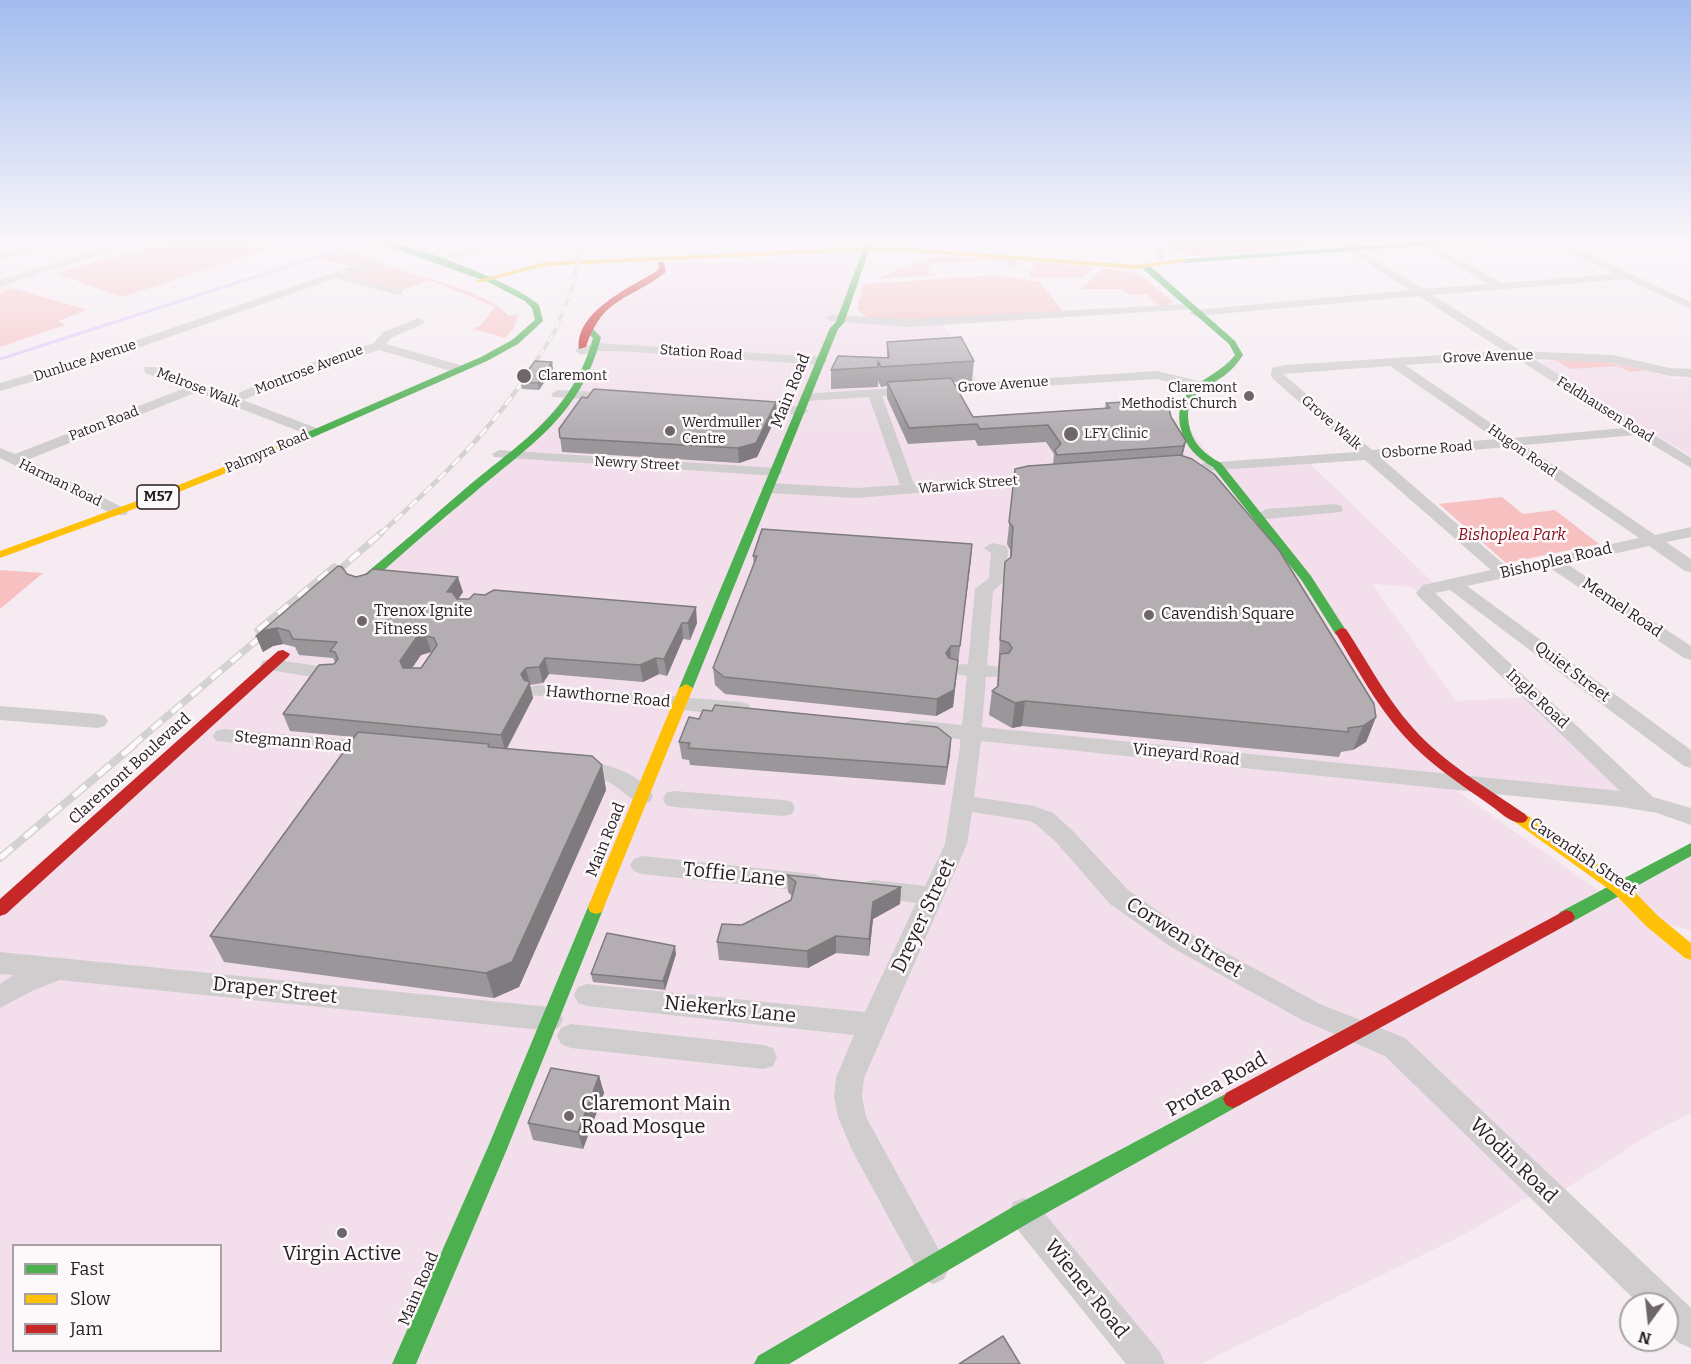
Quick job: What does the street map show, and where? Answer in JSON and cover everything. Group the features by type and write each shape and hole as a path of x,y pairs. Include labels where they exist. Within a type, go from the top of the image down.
{"main road":[{"path":"519,303 528,313 526,333"},
{"name":"Palmyra Road","path":"0,555 120,512 459,369 499,350 526,333 539,321 539,312 531,303"},
{"path":"506,455 558,394 571,374 590,321 601,307 608,303"},
{"name":"Main Road","path":"832,303 835,322"},
{"name":"Main Road","path":"404,1364 561,1028 642,796 845,303"},
{"name":"Cavendish Street","path":"1184,303 1232,343 1239,355 1233,365 1198,385 1186,400 1181,412 1188,437 1203,465 1293,578 1377,715"},
{"path":"362,584 479,482 483,469 532,439 562,410 589,368 597,347 597,337 588,329"},
{"path":"532,439 532,451 540,458"},
{"name":"Cavendish Street","path":"1203,465 1307,579 1395,716 1466,790 1620,888 1652,921"},
{"name":"Claremont Boulevard","path":"0,909 276,659"},
{"path":"1418,762 1442,780"},
{"name":"Protea Road","path":"766,1364 1024,1214 1600,892 1620,888 1691,849"},
{"name":"Cavendish Street","path":"1600,892 1652,921"},
{"path":"1652,921 1691,953"}],"street":[{"name":"Dunluce Avenue","path":"0,387 86,363 257,303"},
{"path":"835,322 908,323 1289,307 1311,303"},
{"name":"Feldhausen Road","path":"1438,303 1691,464"},
{"path":"378,346 387,335 419,322"},
{"name":"Montrose Avenue","path":"230,401 320,364 378,346 459,369"},
{"name":"Station Road","path":"581,351 597,347 822,361"},
{"name":"Grove Avenue","path":"1284,369 1519,355 1613,359 1670,372 1691,373"},
{"name":"Hugon Road","path":"1393,362 1691,567"},
{"name":"Grove Walk","path":"1284,369 1277,371 1277,375 1504,573"},
{"name":"Melrose Walk","path":"150,370 314,432"},
{"name":"Grove Avenue","path":"807,397 1157,375 1198,385"},
{"name":"Paton Road","path":"6,456 196,388"},
{"path":"874,393 909,490"},
{"path":"558,394 631,399"},
{"path":"736,406 802,411"},
{"name":"Osborne Road","path":"1203,465 1369,455 1638,431"},
{"name":"Newry Street","path":"506,455 776,472"},
{"name":"Harman Road","path":"6,456 120,512"},
{"name":"Warwick Street","path":"770,488 842,494 1051,478"},
{"path":"1266,514 1335,509"},
{"name":"Bishoplea Road","path":"1426,596 1425,593 1429,589 1691,532"},
{"name":"Dreyer Street","path":"933,1268 862,1140 852,1117 848,1096 850,1078 956,844 971,733 967,670 985,589 997,580 1000,550 992,548"},
{"name":"Memel Road","path":"1553,562 1691,654"},
{"name":"Quiet Street","path":"1453,584 1691,761"},
{"name":"Ingle Road","path":"1426,596 1646,803"},
{"path":"698,615 717,616"},
{"path":"276,659 332,674"},
{"path":"967,670 997,672"},
{"name":"Hawthorne Road","path":"537,692 679,703"},
{"path":"679,703 761,712"},
{"path":"0,713 98,722"},
{"name":"Vineyard Road","path":"898,725 1442,780 1466,790 1646,803 1691,817"},
{"name":"Stegmann Road","path":"223,736 383,746"},
{"path":"555,765 609,773 625,780 642,796"},
{"path":"674,799 784,808"},
{"name":"Corwen Street","path":"963,803 1034,814 1045,819 1065,836 1119,897 1150,920 1250,980 1311,1012 1355,1031"},
{"name":"Toffie Lane","path":"642,865 832,885"},
{"path":"856,888 933,896"},
{"path":"1652,921 1691,930"},
{"name":"Draper Street","path":"0,963 561,1028 763,1057"},
{"path":"0,997 23,983 57,970"},
{"name":"Niekerks Lane","path":"587,995 873,1025"},
{"name":"Wodin Road","path":"1355,1031 1395,1047 1650,1292"},
{"name":"Wiener Road","path":"1024,1214 1148,1364"},
{"path":"1679,1320 1691,1331"}],"shaded area":[{"path":"616,303 847,303 842,319 942,322 981,387 949,389 972,433 1182,419 1217,465 1306,460 1438,587 1427,596 1411,587 1372,584 1456,701 1536,697 1636,794 1443,781 1605,895 1691,849 1691,930 1654,921 1691,953 1691,1113 1655,1131 1565,1189 1549,1196 1528,1197 1465,1234 1201,1364 1148,1364 1024,1214 766,1364 0,1364 0,909 362,583 498,470 586,374 590,321"},
{"path":"1552,360 1603,362 1626,365 1675,379 1691,377 1691,456 1544,366 1542,362"}],"green space":[{"path":"0,303 62,303 87,310 58,321 65,325 0,347"},
{"path":"485,303 492,303 509,316 518,315 514,328 505,338 473,329 481,325 495,307"},
{"path":"859,303 1056,303 1063,312 919,320 869,319 857,309"},
{"path":"1156,303 1172,303 1168,306 1159,306"},
{"path":"1556,360 1603,362 1645,370 1630,372 1618,366 1570,369"},
{"name":"Bishoplea Park","path":"1502,497 1523,514 1555,510 1599,544 1506,563 1439,504"},
{"path":"0,570 43,573 0,609"}],"building":[{"path":"961,337 974,361 881,367 878,361 878,367 831,370 838,356 889,358 887,342"},
{"path":"535,361 552,362 538,383 520,382"},
{"path":"951,378 973,417 1110,408 1106,403 1167,400 1171,417 1186,441 1183,446 1057,455 1055,450 1061,444 1048,425 980,429 977,424 909,428 887,382"},
{"name":"Werdmuller Centre","path":"594,389 776,402 756,443 738,448 560,438 559,429 582,397 587,398"},
{"name":"Cavendish Square","path":"1180,455 1192,459 1214,474 1279,550 1374,704 1376,717 1363,726 1348,728 1349,732 1025,701 1015,703 992,691 998,686 1000,654 1009,653 1012,648 1009,643 1000,640 1005,562 1011,557 1013,527 1009,522 1015,469 1028,466"},
{"path":"762,529 972,544 960,646 951,646 946,653 949,658 958,660 954,690 937,699 724,677 713,668 757,556 753,556"},
{"path":"338,566 342,567 347,574 356,577 367,574 373,569 458,577 447,592 452,592 457,599 469,599 474,594 485,595 494,590 696,607 688,623 682,623 664,659 656,658 640,665 545,658 539,667 526,668 521,674 524,680 530,682 501,735 283,714 319,665 334,664 338,659 335,652 330,651 337,642 293,639 289,631 277,628 266,630 256,636","holes":["426,636 434,638 437,645 421,668 403,668 400,661 416,638"]},
{"path":"715,705 937,727 951,738 947,767 688,748 690,743 679,742 689,717 699,719 703,710 712,711"},
{"path":"358,732 592,756 602,765 512,962 486,973 210,936"},
{"path":"787,875 901,887 873,902 869,939 836,936 807,951 717,942 722,924 742,925 791,900 796,882"},
{"path":"607,933 675,946 663,981 591,974"},
{"path":"551,1068 599,1076 578,1132 528,1123"},
{"path":"1003,1336 1020,1364 959,1364"}],"waterway":[{"path":"0,359 175,303"}],"railway":[{"path":"531,369 554,333 566,303"},
{"path":"380,534 462,456 499,413 532,367"},
{"path":"330,578 381,533"},
{"path":"258,630 334,567"},
{"path":"132,746 271,628"},
{"path":"0,858 134,745"}],"traffic: fast":[{"path":"289,444 484,359 515,342 539,321 536,307 532,303"},
{"path":"686,688 834,328 840,323 847,303"},
{"path":"1186,303 1232,343 1239,355 1231,366 1191,393 1185,402 1183,414 1191,442 1202,455 1217,465 1307,579 1341,632"},
{"path":"362,583 551,421 580,384 590,362 597,337 588,329"},
{"path":"1566,917 1691,849"},
{"path":"404,1364 497,1149 596,907"},
{"path":"766,1364 1024,1213 1233,1099"}],"traffic: slow":[{"path":"0,555 160,496 289,444"},
{"path":"596,907 686,688"},
{"path":"1520,818 1620,888 1652,921 1691,953"}],"traffic: jam":[{"path":"582,347 594,319 610,303"},
{"path":"1341,632 1381,697 1409,732 1438,760 1520,818"},
{"path":"0,909 283,654"},
{"path":"1233,1099 1566,917"}],"place":[{"name":"Claremont","path":"524,376"},
{"name":"Claremont Methodist Church","path":"1249,396"},
{"name":"Werdmuller Centre","path":"670,431"},
{"name":"LFY Clinic","path":"1071,434"},
{"name":"Cavendish Square","path":"1149,615"},
{"name":"Trenox Ignite Fitness","path":"362,621"},
{"name":"Claremont Main Road Mosque","path":"569,1116"},
{"name":"Virgin Active","path":"342,1233"}]}
